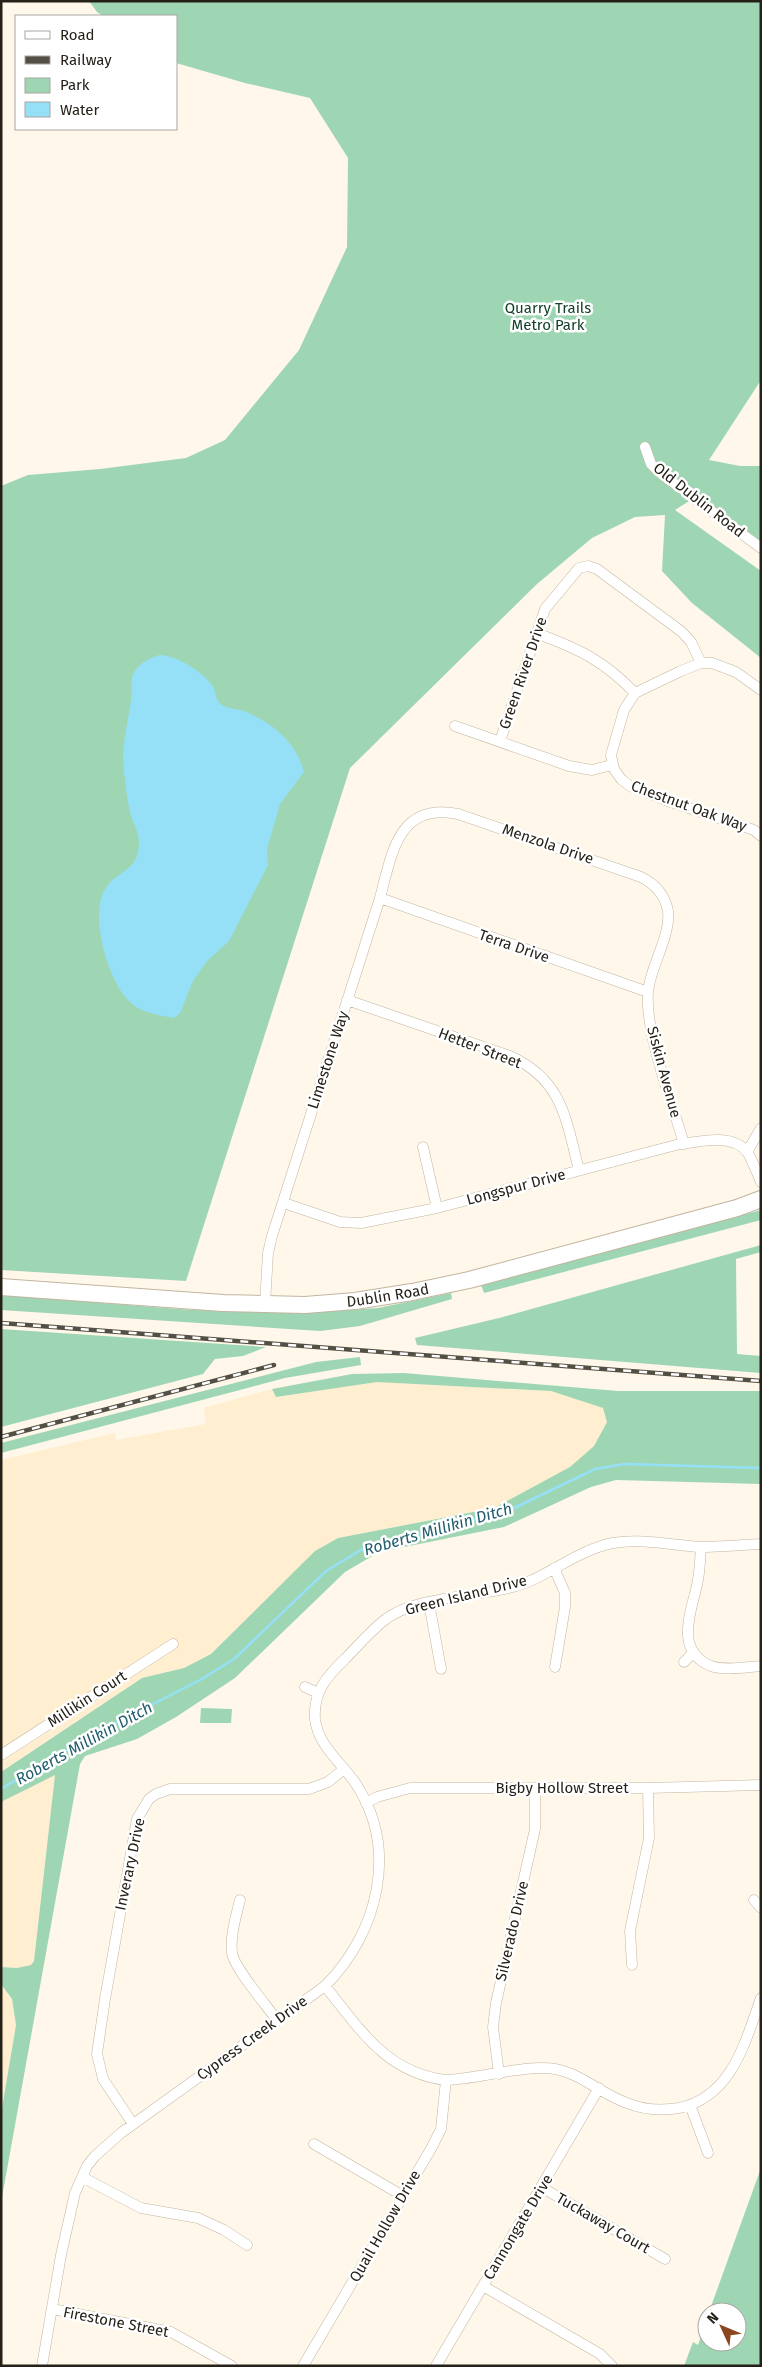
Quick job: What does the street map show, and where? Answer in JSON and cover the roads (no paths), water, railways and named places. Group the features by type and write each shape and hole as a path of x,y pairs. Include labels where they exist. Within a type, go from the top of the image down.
{"main road":[{"name":"Dublin Road","path":"1,1287 164,1300 265,1304 330,1303 421,1290 540,1261 737,1208 761,1199"}],"street":[{"name":"Old Dublin Road","path":"645,447 651,464 659,472 761,548"},
{"name":"Green River Drive","path":"500,741 545,609 572,574 579,568 588,566 597,569 682,632 691,642 700,664"},
{"path":"536,633 586,653 621,679 635,693"},
{"path":"455,726 569,766 592,770 612,765 611,754 617,728 624,710 635,693 700,664 712,663 724,666 761,690"},
{"name":"Chestnut Oak Way","path":"612,765 621,779 630,786 754,830 761,836"},
{"name":"Menzola Drive","path":"410,822 426,814 446,811 641,876 657,888 666,903 668,913"},
{"name":"Limestone Way","path":"265,1304 268,1253 394,849 400,834 410,822"},
{"name":"Terra Drive","path":"380,898 648,992"},
{"name":"Siskin Avenue","path":"668,913 665,932 648,992 652,1035 684,1144"},
{"name":"Hetter Street","path":"347,1000 510,1056 535,1070 550,1086 561,1104 579,1170"},
{"path":"761,1128 747,1152 761,1182"},
{"name":"Longspur Drive","path":"284,1203 324,1218 349,1223 378,1220 437,1208 684,1144 718,1140 736,1144 747,1152"},
{"path":"423,1147 437,1208"},
{"name":"Green Island Drive","path":"318,1693 329,1675 387,1618 406,1608 512,1587 528,1582 586,1552 614,1543 647,1542 701,1547 761,1544"},
{"path":"701,1547 698,1583 688,1616 688,1642 694,1652 712,1666 761,1666"},
{"path":"554,1568 565,1593 566,1607 555,1667"},
{"path":"429,1603 441,1669"},
{"name":"Millikin Court","path":"1,1755 174,1644"},
{"path":"684,1662 694,1652"},
{"path":"305,1687 318,1693"},
{"name":"Cypress Creek Drive","path":"42,2366 71,2209 82,2177 95,2156 133,2124 325,1986 351,1955 373,1910 379,1870 374,1825 366,1803 344,1768 330,1752 318,1729 316,1708 318,1693"},
{"name":"Inverary Drive","path":"133,2124 103,2078 97,2054 137,1819 144,1805 156,1794 170,1789 309,1789 328,1782 344,1768"},
{"name":"Bigby Hollow Street","path":"366,1803 378,1797 410,1788 648,1788 761,1785"},
{"name":"Silverado Drive","path":"499,2074 493,2027 496,2003 535,1829 535,1788"},
{"path":"632,1965 630,1931 649,1838 648,1788"},
{"path":"240,1900 232,1936 232,1954 241,1971 277,2020"},
{"path":"325,1986 372,2043 385,2055 411,2072 429,2078 446,2080 548,2068 572,2073 625,2103 641,2108 670,2109 690,2105 706,2098 720,2085 732,2070 741,2054 761,1998"},
{"name":"Quail Hollow Drive","path":"303,2366 441,2129 446,2080"},
{"name":"Cannongate Drive","path":"436,2366 599,2088"},
{"path":"690,2105 708,2153"},
{"path":"314,2144 403,2196"},
{"path":"82,2177 141,2208 198,2218 224,2230 248,2245"},
{"name":"Tuckaway Court","path":"541,2187 665,2259"},
{"path":"483,2286 600,2354 612,2366"},
{"name":"Firestone Street","path":"52,2309 171,2332 232,2366"}],"water":[{"path":"160,655 181,661 202,675 212,685 219,703 222,705 244,711 274,728 289,743 300,761 304,772 280,804 267,849 268,865 229,941 207,961 193,981 180,1013 174,1018 150,1013 133,1005 121,991 114,979 103,948 99,917 100,903 104,891 109,884 131,866 138,852 138,835 131,816 126,788 123,759 125,740 134,673 143,663"}],"waterway":[{"name":"Roberts Millikin Ditch","path":"1,1789 96,1733 202,1679 234,1659 326,1571 361,1550 508,1511 595,1469 625,1464 761,1468"}],"railway":[{"path":"1,1323 761,1381"},
{"path":"1,1437 274,1365"}],"park label":[{"name":"Quarry Trails Metro Park","path":"548,316"}]}
